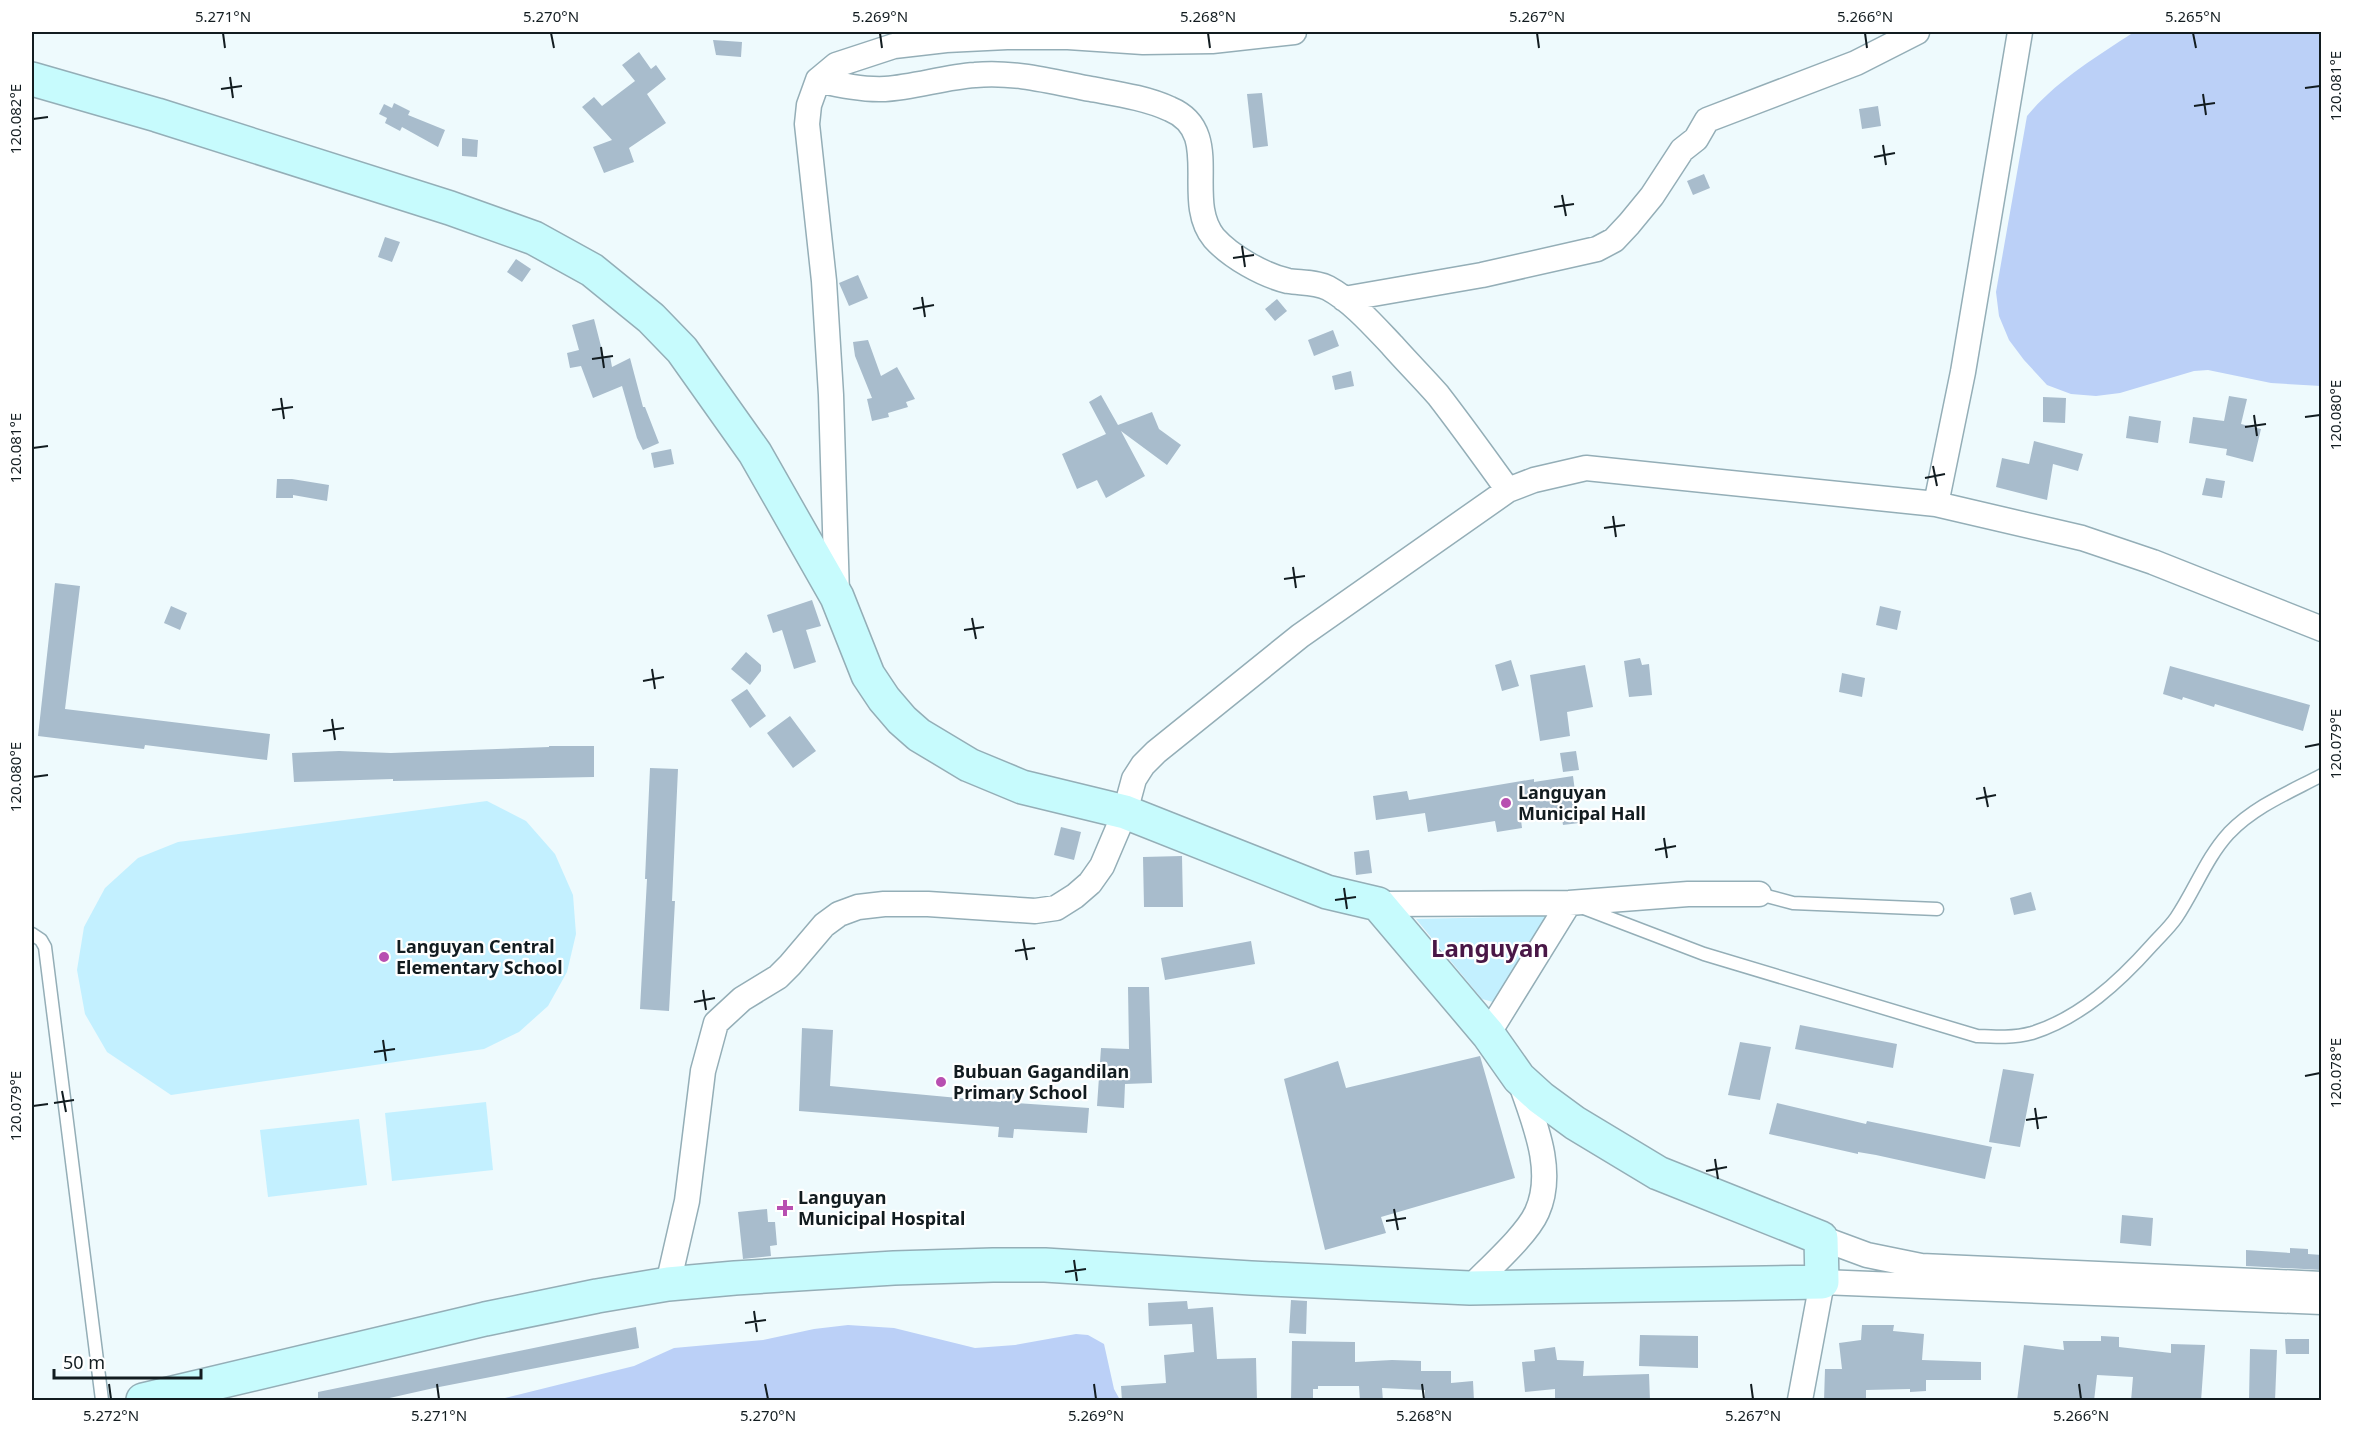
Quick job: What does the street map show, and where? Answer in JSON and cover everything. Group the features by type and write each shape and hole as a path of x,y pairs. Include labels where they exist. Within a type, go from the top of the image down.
{"street":[{"path":"837,597 831,395 824,281 807,124 809,105 818,80 836,65 894,46 945,40 1068,37 1143,42 1212,41 1294,32"},
{"path":"1344,299 1482,275 1597,249 1614,240 1629,224 1652,196 1682,150 1696,139 1707,120 1857,63 1917,32"},
{"path":"1936,504 1963,372 2020,32"},
{"path":"818,80 843,86 886,89 974,75 998,74 1130,97 1172,109 1190,124 1199,140 1202,165 1199,188 1200,208 1204,223 1215,238 1231,253 1266,273 1287,280 1326,287 1344,299 1377,329 1437,395 1508,490"},
{"path":"32,79 157,115 450,208 534,238 592,270 651,318 682,350 754,453 837,597 868,675 884,699 919,735 969,765 1022,787 1125,812 1327,892 1378,904 1569,903 1688,894 1759,894"},
{"path":"668,1284 687,1201 703,1071 716,1023 727,1012 742,999 778,977 824,924 839,914 858,907 884,904 928,904 1014,911 1056,908 1075,896 1090,883 1102,866 1125,812 1134,779 1143,765 1300,636 1508,490 1544,477 1586,468 1936,504 2082,538 2153,562 2322,628"},
{"path":"1488,1034 1569,903"},
{"path":"1378,904 1488,1034 1519,1078 1575,1123 1658,1173 1921,1276 2070,1293 2322,1302"},
{"path":"1470,1288 1523,1231 1537,1212 1543,1190 1544,1168 1540,1149 1519,1078"},
{"path":"1800,1401 1822,1282 1821,1238"},
{"path":"143,1401 484,1319 597,1296 668,1284 894,1268 1045,1265 1251,1278 1470,1288 1822,1282 1921,1276 2322,1284"}],"lane":[{"path":"1569,903 1704,954 1895,1012 1977,1036 2014,1036 2031,1033 2056,1023 2088,1005 2130,970 2176,918 2207,863 2230,832 2260,808 2322,775"},
{"path":"1759,894 1793,903 1937,909"},
{"path":"32,934 45,946 102,1401"}],"shaded area":[{"path":"2134,32 2321,32 2321,386 2271,383 2208,370 2194,371 2120,393 2096,396 2071,394 2047,385 2009,340 1999,316 1996,292 2027,116 2038,103 2064,81"},
{"path":"487,801 526,821 555,854 573,895 576,934 567,972 548,1006 519,1032 484,1049 171,1095 107,1052 85,1014 77,970 84,927 105,888 138,858 178,842"},
{"path":"1544,916 1545,933 1493,1002 1482,999 1416,919"},
{"path":"486,1102 493,1170 392,1181 385,1113"},
{"path":"359,1119 367,1185 268,1197 260,1130"},
{"path":"848,1325 894,1328 975,1348 1015,1345 1076,1334 1088,1335 1104,1344 1114,1389 1120,1400 497,1400 634,1366 674,1348 763,1340 814,1329"}],"building":[{"path":"713,40 742,42 741,57 716,55"},
{"path":"639,52 651,69 656,65 666,79 647,94 666,123 629,148 634,162 604,173 593,147 612,140 582,107 594,97 602,106 635,81 622,65"},
{"path":"1262,93 1268,146 1253,148 1247,94"},
{"path":"394,103 410,111 408,115 445,130 438,147 402,127 400,131 385,123 387,118 379,114 384,104 392,108"},
{"path":"1878,106 1881,126 1862,129 1859,109"},
{"path":"462,138 478,140 477,157 462,156"},
{"path":"1704,174 1710,188 1693,195 1687,181"},
{"path":"385,237 400,242 392,262 378,257"},
{"path":"516,259 531,269 522,282 507,272"},
{"path":"858,275 868,298 849,306 839,283"},
{"path":"1277,299 1287,311 1275,321 1265,309"},
{"path":"594,319 604,358 610,356 612,367 630,358 643,407 645,407 659,443 643,450 637,438 622,386 593,398 581,366 570,368 567,353 579,350 572,325"},
{"path":"1333,330 1339,346 1314,356 1308,340"},
{"path":"868,340 881,376 897,367 915,399 906,402 908,407 888,413 889,417 872,421 867,399 872,398 855,356 853,342"},
{"path":"1351,371 1354,386 1335,390 1332,376"},
{"path":"1101,395 1118,425 1152,412 1159,429 1181,445 1167,465 1121,431 1145,476 1106,498 1097,480 1077,489 1062,454 1106,434 1089,402"},
{"path":"2229,396 2247,399 2241,424 2261,429 2253,462 2226,455 2227,449 2189,443 2193,417 2224,421"},
{"path":"2043,397 2066,398 2065,423 2043,422"},
{"path":"2129,416 2161,421 2158,443 2126,438"},
{"path":"2034,441 2083,454 2078,471 2053,464 2047,500 1996,487 2002,458 2029,464"},
{"path":"671,449 674,464 654,468 651,453"},
{"path":"2206,478 2225,481 2222,498 2202,495"},
{"path":"277,479 329,485 327,501 293,495 293,498 276,498"},
{"path":"55,583 80,586 65,709 270,734 267,760 145,745 144,749 38,736"},
{"path":"812,600 821,626 806,630 816,662 794,669 782,630 773,633 767,615"},
{"path":"171,606 187,613 180,630 164,623"},
{"path":"1880,606 1901,611 1897,630 1876,625"},
{"path":"746,652 761,665 761,671 750,685 731,669"},
{"path":"1640,658 1642,665 1649,664 1652,695 1629,697 1624,661"},
{"path":"1511,660 1519,686 1502,691 1495,665"},
{"path":"1585,665 1593,707 1567,712 1570,736 1540,741 1530,675"},
{"path":"2170,666 2310,705 2303,731 2215,704 2214,707 2183,697 2182,700 2163,694"},
{"path":"1842,673 1865,678 1862,697 1839,692"},
{"path":"747,689 766,716 750,728 731,700"},
{"path":"790,716 816,751 793,768 767,733"},
{"path":"594,746 594,777 294,782 292,753 339,751 391,753"},
{"path":"1576,751 1579,770 1563,772 1560,753"},
{"path":"650,768 678,769 672,901 675,901 669,1011 640,1009"},
{"path":"1573,776 1579,823 1563,825 1561,813 1521,820 1522,828 1497,832 1495,821 1428,832 1425,813 1376,820 1373,796 1407,791 1409,800 1534,779 1534,782"},
{"path":"1061,827 1081,832 1074,860 1054,855"},
{"path":"1369,850 1372,873 1356,875 1354,852"},
{"path":"1182,856 1183,907 1144,907 1143,857"},
{"path":"2031,892 2036,910 2014,915 2010,898"},
{"path":"1251,941 1255,964 1165,980 1161,958"},
{"path":"1128,987 1149,987 1152,1083 1125,1084 1124,1108 1097,1106 1101,1048 1129,1049"},
{"path":"1800,1025 1897,1044 1893,1068 1795,1049"},
{"path":"802,1028 833,1030 830,1086 1001,1102 1002,1089 1016,1090 1015,1103 1089,1108 1087,1133 1014,1129 1013,1138 998,1137 999,1127 799,1111"},
{"path":"1740,1042 1771,1047 1760,1100 1728,1095"},
{"path":"1480,1056 1515,1178 1381,1217 1386,1233 1325,1250 1284,1079 1338,1061 1346,1088"},
{"path":"2003,1069 2034,1074 2020,1147 1989,1142"},
{"path":"1777,1103 1866,1124 1867,1121 1992,1147 1985,1179 1769,1134"},
{"path":"767,1209 768,1222 775,1222 777,1245 770,1246 771,1256 743,1259 738,1212"},
{"path":"2122,1215 2153,1218 2151,1246 2120,1243"},
{"path":"2290,1248 2308,1249 2308,1254 2322,1255 2322,1270 2246,1266 2246,1250 2290,1253"},
{"path":"1291,1300 1307,1301 1306,1334 1289,1333"},
{"path":"1187,1301 1188,1309 1213,1307 1217,1359 1256,1358 1257,1401 1122,1401 1121,1386 1166,1383 1164,1355 1194,1352 1192,1324 1149,1326 1148,1303"},
{"path":"1862,1325 1894,1325 1893,1331 1924,1334 1922,1360 1981,1362 1981,1380 1926,1380 1926,1391 1866,1390 1866,1401 1824,1401 1825,1369 1842,1369 1839,1343 1861,1340"},
{"path":"636,1327 639,1348 434,1388 385,1399 385,1401 318,1401 318,1392"},
{"path":"1640,1335 1698,1336 1698,1368 1639,1366"},
{"path":"2101,1336 2119,1337 2119,1347 2171,1353 2171,1344 2205,1345 2201,1401 2131,1401 2133,1377 2097,1375 2094,1401 2041,1398 2041,1401 2017,1401 2024,1345 2064,1350 2063,1341 2101,1341"},
{"path":"2285,1339 2309,1339 2309,1354 2286,1354"},
{"path":"1292,1341 1355,1342 1355,1362 1421,1361 1421,1371 1451,1371 1451,1383 1473,1381 1474,1401 1425,1401 1425,1390 1382,1388 1383,1401 1360,1401 1359,1386 1318,1386 1318,1389 1313,1389 1313,1401 1291,1401"},
{"path":"1555,1347 1557,1360 1584,1361 1583,1376 1649,1374 1650,1401 1555,1401 1555,1389 1525,1392 1522,1362 1535,1361 1534,1350"},
{"path":"2250,1349 2277,1350 2275,1401 2249,1401"}],"place":[{"name":"Languyan Municipal Hall","path":"1506,803"},
{"name":"Languyan Central Elementary School","path":"384,957"},
{"name":"Bubuan Gagandilan Primary School","path":"941,1082"},
{"name":"Languyan Municipal Hospital","path":"785,1208"}],"district":[{"name":"Languyan","path":"1490,949"}]}
